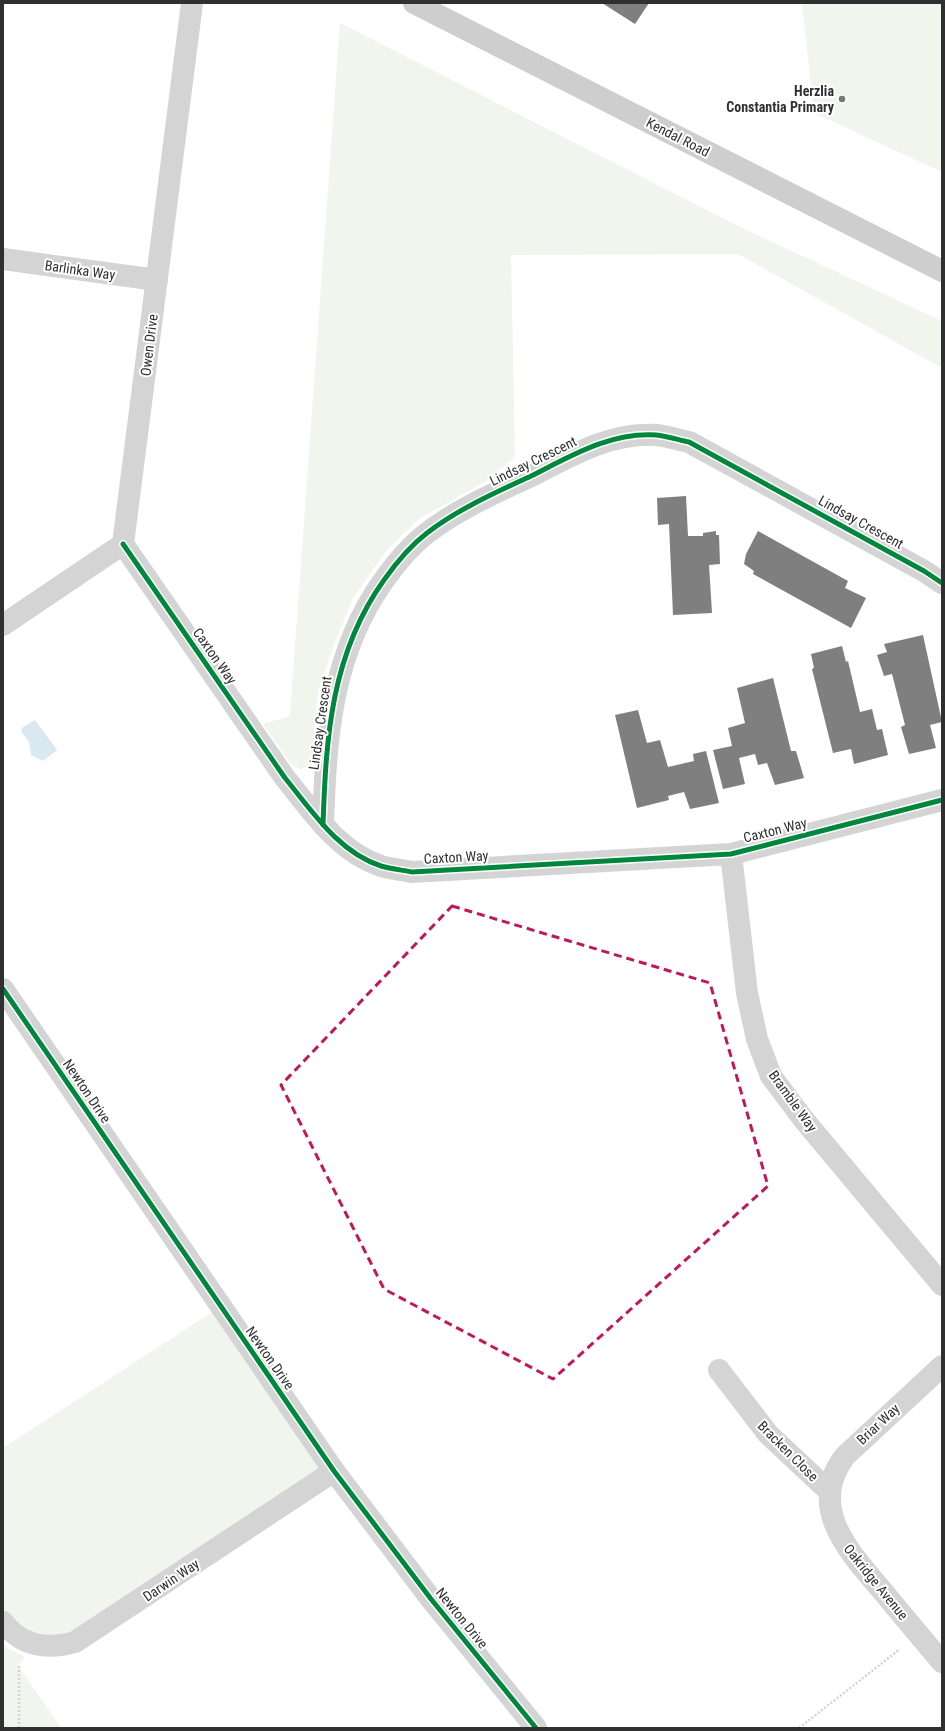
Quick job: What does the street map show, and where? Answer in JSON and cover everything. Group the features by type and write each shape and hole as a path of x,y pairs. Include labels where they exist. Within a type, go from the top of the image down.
{"main road":[{"name":"Kendal Road","path":"414,3 942,271"}],"street":[{"name":"Owen Drive","path":"123,544 192,3"},
{"name":"Barlinka Way","path":"3,259 157,280"},
{"name":"Lindsay Crescent","path":"323,825 324,780 330,723 339,674 352,634 374,594 397,562 426,534 461,510 600,442 626,435 657,435 689,442 924,571 942,583"},
{"path":"3,626 123,544"},
{"name":"Caxton Way","path":"123,544 284,778 323,825 357,854 382,866 412,872 730,854 942,800"},
{"name":"Bramble Way","path":"730,854 747,993 756,1039 771,1076 804,1120 942,1284"},
{"name":"Newton Drive","path":"3,989 334,1472 431,1599 536,1728"},
{"name":"Briar Way","path":"830,1492 836,1468 845,1456 942,1366"},
{"name":"Bracken Close","path":"719,1370 768,1434 830,1492"},
{"name":"Darwin Way","path":"3,1622 12,1634 23,1641 33,1644 63,1646 75,1642 334,1472"},
{"name":"Oakridge Avenue","path":"830,1492 832,1516 839,1536 852,1555 942,1662"}],"path":[{"path":"887,1659 919,1634"},
{"path":"799,1728 919,1634"},
{"path":"18,1665 19,1728"}],"highlighted area":[{"path":"452,906 710,983 768,1186 553,1379 384,1289 281,1085"}],"shaded area":[{"path":"802,3 942,3 942,172 814,113"},
{"path":"340,23 738,226 942,321 942,368 738,254 511,255 515,457 488,480 419,519 386,551 353,598 335,642 318,691 312,754 309,766 300,769 290,763 263,724 290,716"},
{"path":"35,720 57,750 43,761 31,755 29,742 21,731 22,728"},
{"path":"220,1307 334,1471 63,1646 3,1622 3,1448"},
{"path":"3,1643 7,1648 25,1657 18,1665 61,1728 3,1728"}],"building":[{"path":"602,3 649,3 635,24"},
{"path":"686,496 688,536 703,536 703,533 716,531 716,535 719,535 720,564 709,565 712,613 673,615 669,524 658,525 657,498"},
{"path":"758,531 848,581 845,588 866,598 851,628 753,574 754,571 744,564 746,554"},
{"path":"923,635 942,722 930,725 936,748 909,754 901,727 905,725 892,674 884,676 877,655 887,652 884,644"},
{"path":"842,646 846,662 848,661 860,712 872,709 877,730 882,729 888,755 854,764 851,749 833,753 812,669 814,668 811,654"},
{"path":"773,678 791,751 796,751 804,778 775,785 767,763 758,765 755,754 739,758 745,784 723,789 713,750 732,746 728,728 745,723 737,688"},
{"path":"638,710 647,743 660,740 668,767 694,761 693,754 706,751 719,803 690,809 684,792 668,796 669,800 637,808 615,715"}],"cycle path":[{"path":"323,825 326,760 335,697 342,667 366,608 384,580 398,561 415,543 451,516 490,495 591,447 607,441 639,435 656,435 689,442 924,571 942,583"},
{"path":"123,544 285,778 305,804 339,841 366,860 381,866 412,872 731,854 942,800"},
{"path":"3,989 334,1471 431,1599 536,1728"}],"place":[{"name":"Herzlia Constantia Primary","path":"842,99"}]}
